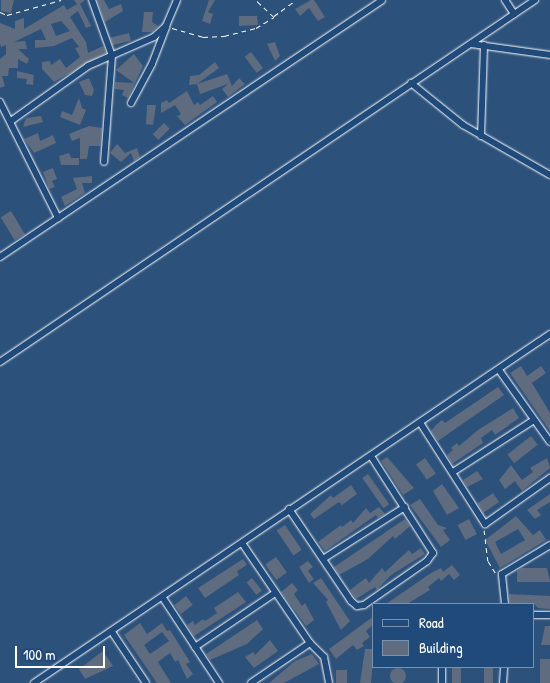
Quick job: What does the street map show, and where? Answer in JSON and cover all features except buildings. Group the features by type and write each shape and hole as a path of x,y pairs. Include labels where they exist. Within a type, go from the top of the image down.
{"street":[{"path":"92,0 112,56 104,162"},
{"path":"131,103 152,64 176,0"},
{"path":"0,258 382,0"},
{"path":"505,0 514,14"},
{"path":"0,362 535,0"},
{"path":"11,121 88,66 154,37 166,26"},
{"path":"471,44 550,55"},
{"path":"481,136 484,45"},
{"path":"411,83 481,136 550,175"},
{"path":"0,102 58,218"},
{"path":"0,119 6,115"},
{"path":"34,683 163,598 289,509 421,424 549,337"},
{"path":"498,370 550,442"},
{"path":"453,472 534,420"},
{"path":"421,424 485,524 550,478"},
{"path":"289,509 351,601 357,606 364,605 427,561 433,553 371,456"},
{"path":"323,559 405,507"},
{"path":"242,543 310,643 324,657 329,683"},
{"path":"505,603 502,574 550,545"},
{"path":"195,647 275,593"},
{"path":"163,598 219,683"},
{"path":"535,615 550,615"},
{"path":"112,632 146,683"},
{"path":"251,683 310,643"},
{"path":"442,668 442,683"},
{"path":"503,683 504,668"}],"path":[{"path":"0,12 7,15 61,0"},
{"path":"256,0 274,16"},
{"path":"166,26 191,36 224,36 256,28 296,0"},
{"path":"485,524 483,539 488,561 493,573 502,574"}]}
